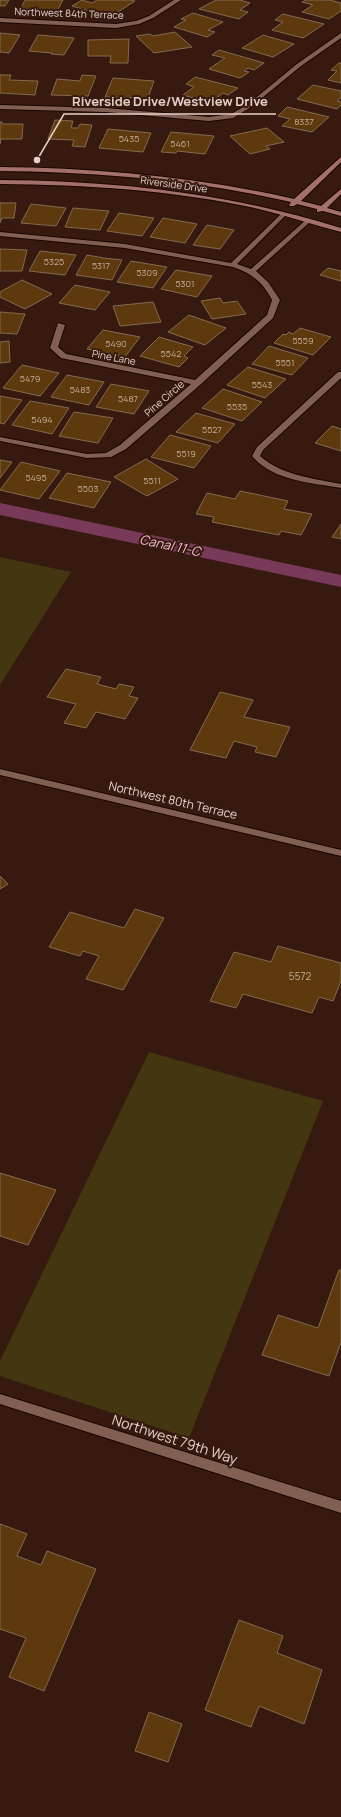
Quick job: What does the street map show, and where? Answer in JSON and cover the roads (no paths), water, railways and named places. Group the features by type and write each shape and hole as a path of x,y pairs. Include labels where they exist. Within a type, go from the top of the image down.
{"street":[{"name":"Northwest 84th Terrace","path":"0,20 116,26 137,23 151,17 178,0"},
{"path":"0,107 106,110 209,119 233,116 249,106 299,65 341,35"},
{"path":"231,266 296,201 341,159"},
{"name":"Riverside Drive","path":"0,169 34,169 138,176 210,185 296,201 341,214"},
{"name":"Riverside Drive","path":"0,182 45,182 138,188 242,204 308,220 341,230"},
{"path":"251,272 341,191"},
{"name":"Pine Circle","path":"0,234 53,237 135,246 231,266 251,272 268,286 276,300 270,316 197,384 123,447 108,455 87,456 0,439"},
{"name":"Pine Lane","path":"61,325 54,348 64,356 197,384"},
{"path":"341,374 260,449 256,456 262,462 275,470 294,476 341,486"},
{"name":"Northwest 80th Terrace","path":"0,772 341,853"},
{"name":"Northwest 79th Way","path":"0,1399 341,1507"}],"waterway":[{"name":"Canal 11-C","path":"0,509 341,581"}],"place":[{"name":"Riverside Drive/Westview Drive","path":"37,160"}]}
